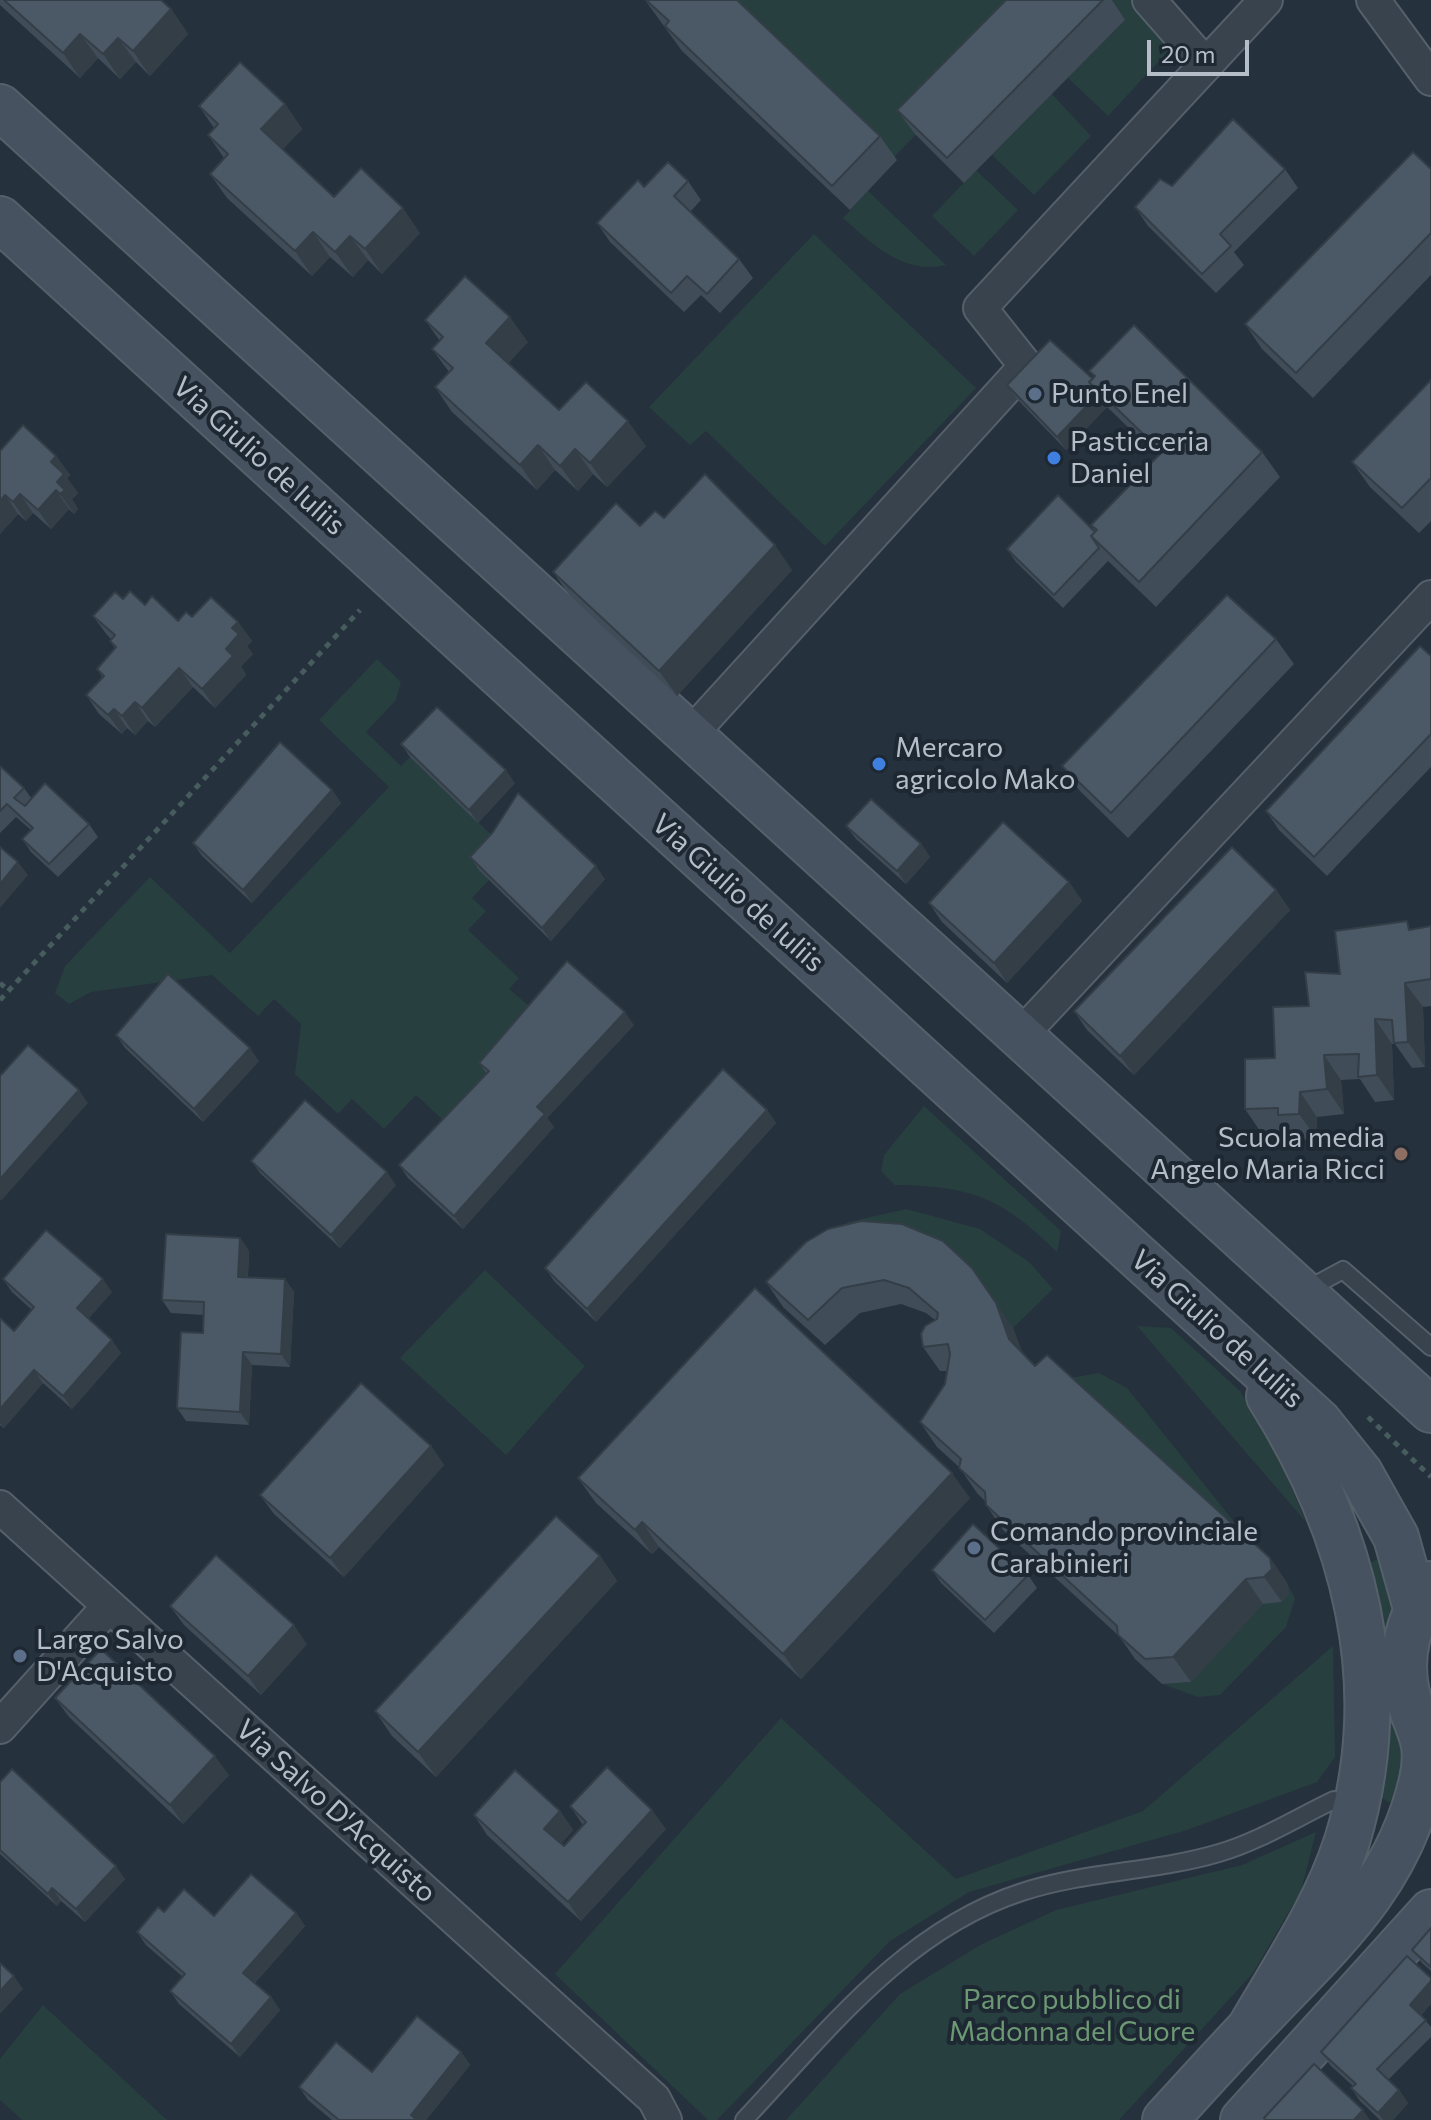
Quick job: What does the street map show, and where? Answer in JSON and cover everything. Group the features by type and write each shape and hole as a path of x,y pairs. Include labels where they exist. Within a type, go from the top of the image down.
{"main road":[{"path":"0,107 1429,1407"},
{"name":"Via Giulio de Iuliis","path":"0,219 1319,1422 1360,1473 1396,1537 1423,1596"},
{"path":"1236,1348 1298,1442 1348,1560 1366,1655 1368,1727 1346,1843 1300,1943 1249,2029"},
{"path":"1165,2120 1358,1915 1401,1842 1422,1779 1426,1741 1426,1732 1407,1693 1404,1652 1423,1596"},
{"path":"1243,2120 1431,1912"}],"street":[{"path":"1149,0 1206,65"},
{"path":"690,735 1026,366 980,308 1266,0"},
{"path":"1373,0 1431,79"},
{"path":"1020,1036 1431,597"},
{"name":"Via Salvo D'Acquisto","path":"0,1507 654,2099 665,2120"},
{"path":"0,1727 109,1606"}],"lane":[{"path":"1302,1292 1343,1270 1431,1347"},
{"path":"744,2120 877,1979 964,1917 1022,1891 1218,1853 1268,1834 1334,1800"}],"path":[{"path":"0,1000 360,610"},
{"path":"0,983 9,991"}],"green space":[{"path":"728,0 1048,0 894,157"},
{"path":"1105,0 1131,0 1171,48 1108,116 1068,78 1125,20"},
{"path":"1052,94 1091,136 1034,195 992,155"},
{"path":"976,170 1018,210 974,256 932,216"},
{"path":"868,191 946,265 916,266 903,262 878,247 843,218"},
{"path":"814,234 976,388 825,546 706,431 690,445 649,407"},
{"path":"377,659 401,682 396,700 366,732 401,766 410,757 502,845 489,880 472,898 486,911 468,930 519,978 509,989 528,1005 513,1022 526,1035 455,1131 416,1095 384,1129 352,1099 338,1114 295,1074 301,1024 274,999 258,1016 212,975 91,992 69,1004 55,993 65,966 150,877 230,953 389,787 319,720"},
{"path":"924,1106 1061,1231 1057,1252 1002,1207 966,1192 895,1185 881,1171 884,1155"},
{"path":"906,1209 980,1229 1029,1262 1053,1289 1013,1328 823,1267 810,1239 849,1222"},
{"path":"485,1270 585,1366 506,1455 400,1358"},
{"path":"1137,1326 1171,1328 1240,1391 1274,1447 1306,1522"},
{"path":"1099,1373 1127,1388 1272,1569 1064,1379"},
{"path":"1388,1555 1395,1588 1385,1662 1411,1761 1403,1809 1373,1794 1366,1564"},
{"path":"1287,1583 1295,1598 1286,1627 1220,1695 1198,1697 1162,1684 1191,1682 1263,1604 1282,1602 1289,1594"},
{"path":"1333,1646 1335,1757 1317,1782 1187,1830 969,1892 890,1941 717,2120 708,2120 555,1974 781,1718 956,1879 1143,1811"},
{"name":"Parco pubblico di Madonna del Cuore","path":"1316,1832 1301,1891 1253,1973 1119,2120 786,2120 900,1994 982,1944 1056,1910 1242,1865"},
{"path":"43,2005 167,2120 22,2120 0,2100 0,2059"}],"building":[{"path":"4,0 161,0 171,9 133,51 118,38 103,54 80,34 63,53"},
{"path":"646,0 737,0 880,136 832,186 665,26 669,21"},
{"path":"1006,0 1103,0 947,158 897,110"},
{"path":"240,62 285,104 261,129 334,197 361,168 403,208 365,249 350,236 335,252 313,232 295,251 210,174 228,154 208,135 218,124 199,106"},
{"path":"1233,119 1285,169 1220,234 1231,246 1202,274 1135,207 1160,179 1172,186"},
{"path":"1413,152 1431,169 1431,233 1296,373 1245,324"},
{"path":"668,162 688,181 674,196 739,259 707,294 687,276 671,293 597,223 638,180 644,187"},
{"path":"465,276 510,317 486,343 559,410 586,382 628,421 590,463 575,449 560,466 538,445 520,465 435,387 453,368 432,349 443,337 425,320"},
{"path":"1134,325 1262,452 1139,582 1091,536 1097,530 1091,525 1162,452 1089,382 1095,376 1089,371"},
{"path":"1050,340 1093,379 1089,382 1098,394 1057,437 1007,385"},
{"path":"1431,380 1431,478 1402,508 1352,462"},
{"path":"23,425 56,456 51,462 64,474 57,482 65,490 60,494 56,490 38,510 20,494 13,502 5,495 0,501 0,451"},
{"path":"705,474 775,545 659,671 553,572 616,503 640,526 655,511 664,518"},
{"path":"1058,495 1095,532 1091,536 1099,548 1054,595 1007,549"},
{"path":"130,591 145,605 152,596 178,621 186,612 192,617 211,597 238,622 232,628 239,634 226,649 233,656 202,689 179,668 142,708 135,702 122,716 114,709 108,715 86,695 104,676 97,669 116,647 110,641 115,635 93,616 115,592 123,599"},
{"path":"1227,595 1276,639 1111,813 1062,766"},
{"path":"1420,646 1431,656 1431,734 1314,857 1266,811"},
{"path":"437,707 506,770 469,810 401,744"},
{"path":"280,742 332,790 243,890 193,843"},
{"path":"0,766 24,788 14,798 25,806 45,783 89,824 49,864 22,839 33,828 7,804 0,811"},
{"path":"518,793 596,866 542,928 470,857 493,832"},
{"path":"871,799 921,844 897,871 846,826"},
{"path":"1003,822 1069,882 994,963 929,903"},
{"path":"0,847 18,862 0,884"},
{"path":"1232,847 1276,890 1120,1056 1074,1011"},
{"path":"1407,921 1409,930 1431,926 1431,979 1405,983 1408,1042 1394,1043 1392,1020 1375,1019 1377,1075 1358,1077 1359,1054 1324,1055 1327,1089 1300,1092 1299,1114 1278,1115 1278,1108 1245,1109 1245,1059 1275,1058 1273,1007 1309,1006 1305,972 1340,974 1335,931"},
{"path":"567,961 625,1012 537,1107 545,1114 454,1216 399,1165 489,1071 479,1063"},
{"path":"168,974 250,1048 194,1109 116,1035"},
{"path":"28,1045 79,1090 0,1179 0,1076"},
{"path":"723,1069 767,1110 587,1309 545,1268"},
{"path":"305,1100 387,1172 331,1235 251,1161"},
{"path":"861,1221 902,1224 943,1241 972,1268 996,1303 1009,1339 1035,1366 1047,1355 1270,1558 1272,1569 1264,1577 1246,1579 1173,1657 1145,1659 1118,1635 1117,1626 986,1505 985,1492 959,1468 961,1459 920,1422 945,1384 950,1354 948,1344 923,1347 921,1334 925,1326 937,1319 938,1313 909,1288 884,1280 842,1288 808,1320 766,1282 806,1242 828,1229"},
{"path":"46,1230 103,1279 77,1308 112,1340 63,1396 34,1370 0,1409 0,1318 14,1331 34,1307 3,1279"},
{"path":"166,1234 240,1238 238,1277 285,1279 281,1354 243,1352 240,1412 177,1408 181,1332 203,1333 204,1302 162,1300"},
{"path":"755,1288 952,1473 783,1654 642,1522 635,1530 578,1478"},
{"path":"361,1383 431,1446 330,1558 260,1495"},
{"path":"556,1516 600,1556 418,1752 375,1711"},
{"path":"973,1524 1028,1575 985,1620 932,1570"},
{"path":"216,1555 294,1625 248,1676 170,1606"},
{"path":"101,1649 215,1756 170,1805 55,1698"},
{"path":"607,1767 652,1810 568,1902 474,1815 515,1770 560,1811 544,1829 564,1846 586,1822 570,1806"},
{"path":"12,1769 116,1866 76,1909 52,1888 48,1894 0,1850 0,1782"},
{"path":"251,1874 296,1913 243,1973 271,1997 231,2044 170,1991 185,1974 137,1932 158,1907 164,1912 184,1889 214,1916"},
{"path":"1431,1928 1431,1967 1412,1950"},
{"path":"1407,1956 1431,1978 1410,2005 1426,2020 1377,2069 1399,2090 1378,2113 1351,2088 1356,2084 1321,2052"},
{"path":"0,1963 14,1976 0,1991"},
{"path":"417,2016 461,2052 411,2115 417,2120 339,2120 299,2087 336,2042 372,2072"},
{"path":"1314,2064 1363,2110 1354,2120 1266,2120 1264,2118"}],"place":[{"name":"Punto Enel","path":"1035,394"},
{"name":"Pasticceria Daniel","path":"1054,458"},
{"name":"Mercaro agricolo Mako","path":"879,764"},
{"name":"Scuola media Angelo Maria Ricci","path":"1401,1154"},
{"name":"Comando provinciale Carabinieri","path":"974,1548"},
{"name":"Largo Salvo D'Acquisto","path":"20,1656"}]}
